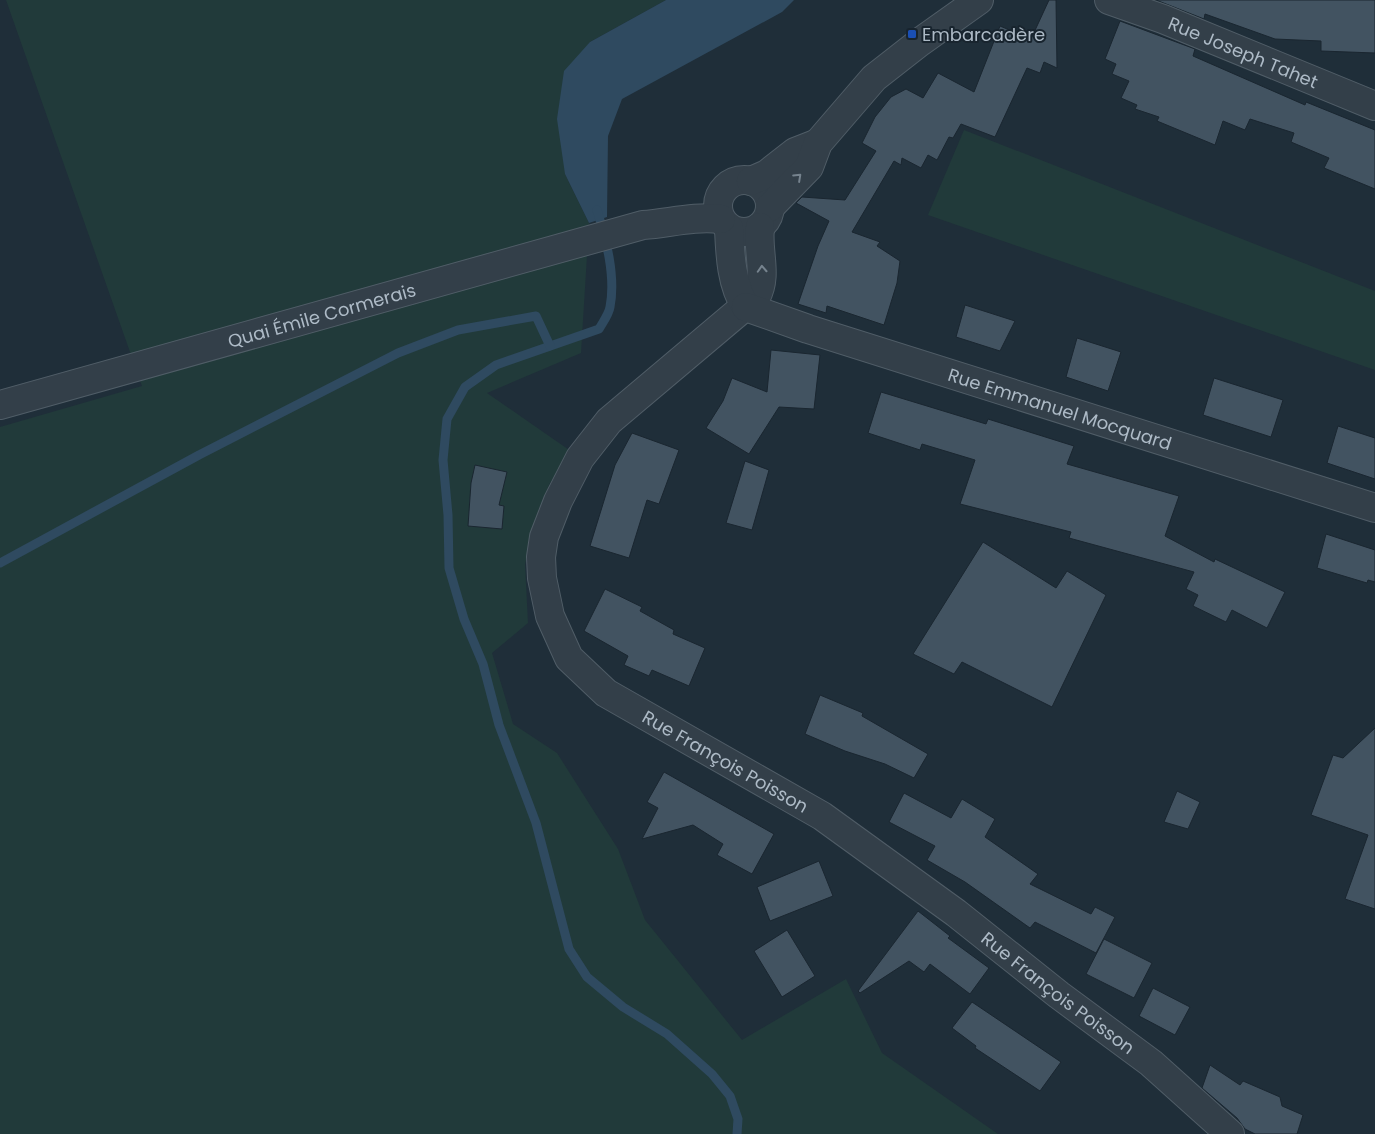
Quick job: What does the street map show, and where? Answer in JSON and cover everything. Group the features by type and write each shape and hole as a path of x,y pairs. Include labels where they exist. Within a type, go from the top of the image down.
{"street":[{"path":"725,223 744,232 765,217 809,167 818,143 874,78 979,0"},
{"name":"Rue Joseph Tahet","path":"1109,0 1164,18 1375,106"},
{"path":"746,307 737,288 725,223 718,202 722,192 732,183 751,181 767,174 795,152 818,143"},
{"path":"751,181 767,194 765,217"},
{"name":"Quai Émile Cormerais","path":"633,227 676,203 722,192"},
{"name":"Rue François Poisson","path":"765,217 761,287 746,307 609,421 580,458 558,501 544,537 541,557 542,578 550,616 569,658 606,693 822,816 956,913 1059,995 1151,1063 1230,1134"},
{"name":"Quai Émile Cormerais","path":"0,405 633,227 688,218 725,223"},
{"name":"Rue Emmanuel Mocquard","path":"746,307 808,329 1375,508"}],"green space":[{"path":"6,0 666,0 590,42 565,174 589,223 581,353 487,393 572,452 550,483 539,509 525,564 528,623 492,653 513,724 557,753 618,849 645,920 742,1040 846,979 882,1053 998,1134 0,1134 0,427 142,386"},
{"path":"964,130 1375,291 1375,370 928,215"}],"water":[{"path":"666,0 794,0 782,12 622,99 608,136 607,217 589,223 565,174 557,119 564,71 590,42"}],"building":[{"path":"1049,0 1056,0 1057,68 1044,62 1040,73 1027,68 995,137 961,124 953,138 949,137 937,160 928,155 921,168 902,158 901,165 894,161 852,232 880,242 877,246 900,261 897,283 884,325 827,306 826,313 798,304 818,246 829,221 796,203 802,197 845,200 876,151 862,143 875,117 891,97 906,89 923,98 938,73 974,92 1000,26 1031,39"},
{"path":"1156,0 1375,0 1375,53 1321,51 1321,41 1275,39 1205,14 1204,19"},
{"path":"1120,21 1195,49 1193,56 1305,105 1306,102 1375,130 1375,189 1324,168 1329,158 1291,142 1294,133 1250,119 1245,130 1223,121 1215,145 1157,121 1159,117 1135,109 1137,105 1121,98 1129,81 1112,74 1116,64 1105,59"},
{"path":"965,305 1015,321 1000,351 956,337"},
{"path":"1077,338 1121,352 1108,391 1066,377"},
{"path":"771,350 820,355 814,409 779,407 749,454 706,428 723,401 732,378 767,392"},
{"path":"1214,378 1283,400 1271,437 1203,415"},
{"path":"881,392 986,424 988,419 1074,446 1067,464 1179,496 1165,536 1214,562 1215,559 1285,592 1267,628 1232,610 1226,622 1193,606 1198,595 1186,589 1194,572 1069,538 1071,532 960,504 975,460 922,444 920,450 868,433"},
{"path":"1338,426 1375,438 1375,479 1327,463"},
{"path":"632,433 679,450 659,504 647,500 629,558 590,546 615,465"},
{"path":"745,461 769,470 752,530 726,523"},
{"path":"475,465 507,472 499,505 504,506 502,529 468,526 471,483"},
{"path":"1326,534 1375,550 1375,582 1368,580 1367,583 1317,568"},
{"path":"983,542 1056,588 1067,571 1106,595 1052,707 962,662 954,674 913,654"},
{"path":"605,589 642,607 640,611 674,630 673,634 705,648 689,686 652,670 649,676 624,665 628,656 584,631"},
{"path":"820,695 863,713 862,716 928,754 914,778 885,764 845,751 805,734"},
{"path":"1375,728 1375,909 1345,899 1368,835 1311,815 1333,755 1343,758"},
{"path":"664,772 774,834 752,874 717,855 723,844 693,825 642,839 658,808 647,802"},
{"path":"1177,791 1200,802 1188,829 1164,822"},
{"path":"904,793 951,818 962,799 995,819 985,837 1038,874 1030,884 1091,914 1095,907 1115,917 1096,953 1035,922 1030,928 965,882 927,860 935,846 889,822"},
{"path":"819,861 833,896 770,921 757,887"},
{"path":"918,911 950,936 948,938 989,968 970,994 930,964 924,972 909,961 860,993 858,991"},
{"path":"787,930 815,976 782,997 754,951"},
{"path":"1104,939 1152,963 1134,998 1086,974"},
{"path":"1153,988 1190,1007 1175,1035 1139,1016"},
{"path":"972,1002 1061,1062 1040,1091 975,1048 976,1046 952,1028"},
{"path":"1210,1065 1240,1085 1243,1081 1280,1097 1282,1106 1303,1115 1297,1134 1255,1134 1245,1129 1237,1118 1202,1088"}],"waterway":[{"path":"597,210 607,245 612,283 609,310 599,329 496,365 465,387 447,419 443,460 448,515 449,568 464,619 483,664 499,725 536,823 569,949 587,977 623,1007 667,1034 712,1074 730,1096 738,1119 737,1134"},
{"path":"0,563 199,455 398,353 458,330 536,316 550,346"}],"place":[{"name":"Embarcadère","path":"912,34"}]}
